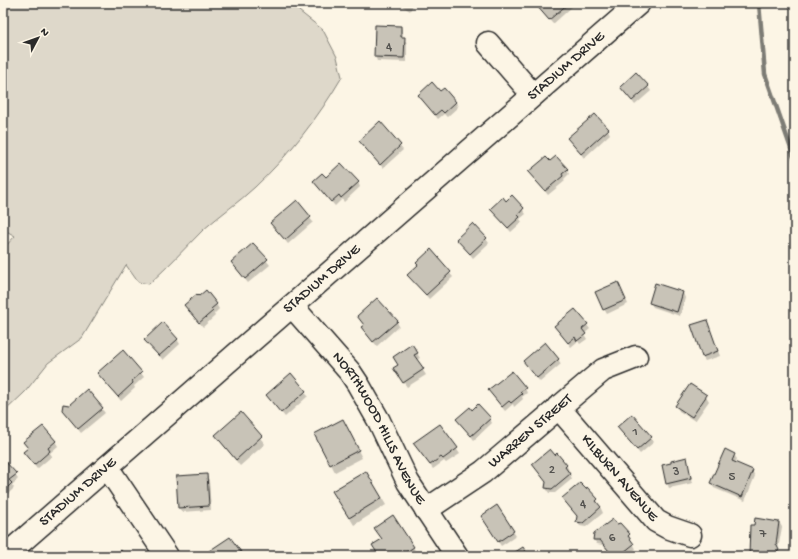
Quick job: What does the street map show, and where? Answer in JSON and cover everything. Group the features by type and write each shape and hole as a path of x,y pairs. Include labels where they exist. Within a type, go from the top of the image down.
{"street":[{"name":"STADIUM DRIVE","path":"5,556 639,3"},
{"path":"488,43 533,95"},
{"name":"NORTHWOOD HILLS AVENUE","path":"292,306 358,384 376,415 408,482 457,556"},
{"name":"WARREN STREET","path":"426,510 483,472 558,407 604,370 636,357"},
{"name":"KILBURN AVENUE","path":"558,407 656,521 690,536"},
{"path":"107,467 167,556"}],"shaded area":[{"path":"3,3 298,3 299,11 323,30 337,57 342,77 313,121 268,175 249,193 203,230 149,284 138,282 126,265 82,338 48,363 25,392 3,413 3,249 15,236 3,229"}],"building":[{"path":"538,3 569,3 549,20 536,5"},
{"path":"375,25 401,26 401,37 405,37 404,58 374,57"},
{"path":"636,72 649,86 632,101 620,87"},
{"path":"432,82 440,91 444,88 456,102 444,113 441,110 435,115 418,95"},
{"path":"595,114 609,129 581,154 567,138"},
{"path":"380,121 401,145 380,165 359,141"},
{"path":"556,156 568,169 562,174 563,176 545,191 528,172 546,157 550,161"},
{"path":"341,163 359,182 341,198 339,195 331,202 313,181 322,173 326,177"},
{"path":"512,195 524,208 518,215 520,217 508,228 490,209 503,197 506,201"},
{"path":"297,200 311,217 285,240 270,223"},
{"path":"473,223 487,238 470,254 456,239"},
{"path":"253,243 268,259 245,279 231,262"},
{"path":"431,249 451,272 426,295 407,275 418,265 416,263"},
{"path":"618,282 626,300 603,310 595,292"},
{"path":"655,283 683,292 677,312 649,303"},
{"path":"206,290 217,304 211,309 213,311 199,323 184,305 197,294 199,296"},
{"path":"377,298 398,321 373,342 361,327 364,325 357,316"},
{"path":"575,309 588,324 582,329 586,334 577,341 575,337 568,343 554,326"},
{"path":"707,320 718,351 702,357 691,325"},
{"path":"163,322 178,339 159,356 144,340"},
{"path":"545,342 559,359 537,378 523,361"},
{"path":"412,344 418,353 414,355 424,369 403,383 393,368 398,365 393,357"},
{"path":"123,350 142,372 118,397 97,373"},
{"path":"512,371 526,388 520,392 522,394 511,403 509,401 502,407 488,390"},
{"path":"291,373 306,391 281,413 266,395"},
{"path":"690,384 707,395 692,417 675,406"},
{"path":"87,389 103,408 78,429 62,410 63,404 69,405"},
{"path":"478,404 491,418 471,436 456,419 470,407 472,410"},
{"path":"241,412 262,436 236,460 215,435"},
{"path":"632,414 652,437 637,450 617,427"},
{"path":"343,419 359,450 330,465 314,434"},
{"path":"440,424 458,448 443,459 441,457 430,465 413,443"},
{"path":"43,426 56,441 48,448 50,451 34,465 23,452 28,448 23,442"},
{"path":"550,449 555,455 557,453 567,465 565,467 570,474 552,489 545,488 546,482 532,464"},
{"path":"725,449 735,454 732,461 753,470 742,497 710,483"},
{"path":"687,457 691,478 666,484 662,465"},
{"path":"3,459 17,474 9,480 12,483 3,492"},
{"path":"366,471 382,498 349,518 332,491"},
{"path":"207,474 209,506 178,508 176,476"},
{"path":"580,483 586,489 587,487 598,499 596,501 601,507 583,523 576,522 577,516 562,498"},
{"path":"497,505 514,531 498,542 481,516"},
{"path":"393,515 414,547 400,556 379,556 372,545 382,539 374,528"},
{"path":"755,518 779,522 776,544 779,550 775,554 765,552 765,556 749,556 750,525 754,525"},
{"path":"613,519 617,524 620,523 630,534 628,536 634,544 619,556 613,556 600,540 593,540 594,533"},
{"path":"230,537 244,556 213,556 209,551"},
{"path":"523,547 529,556 509,556"},
{"path":"121,550 125,556 113,556"}],"waterway":[{"path":"759,3 765,74 795,160"}]}
